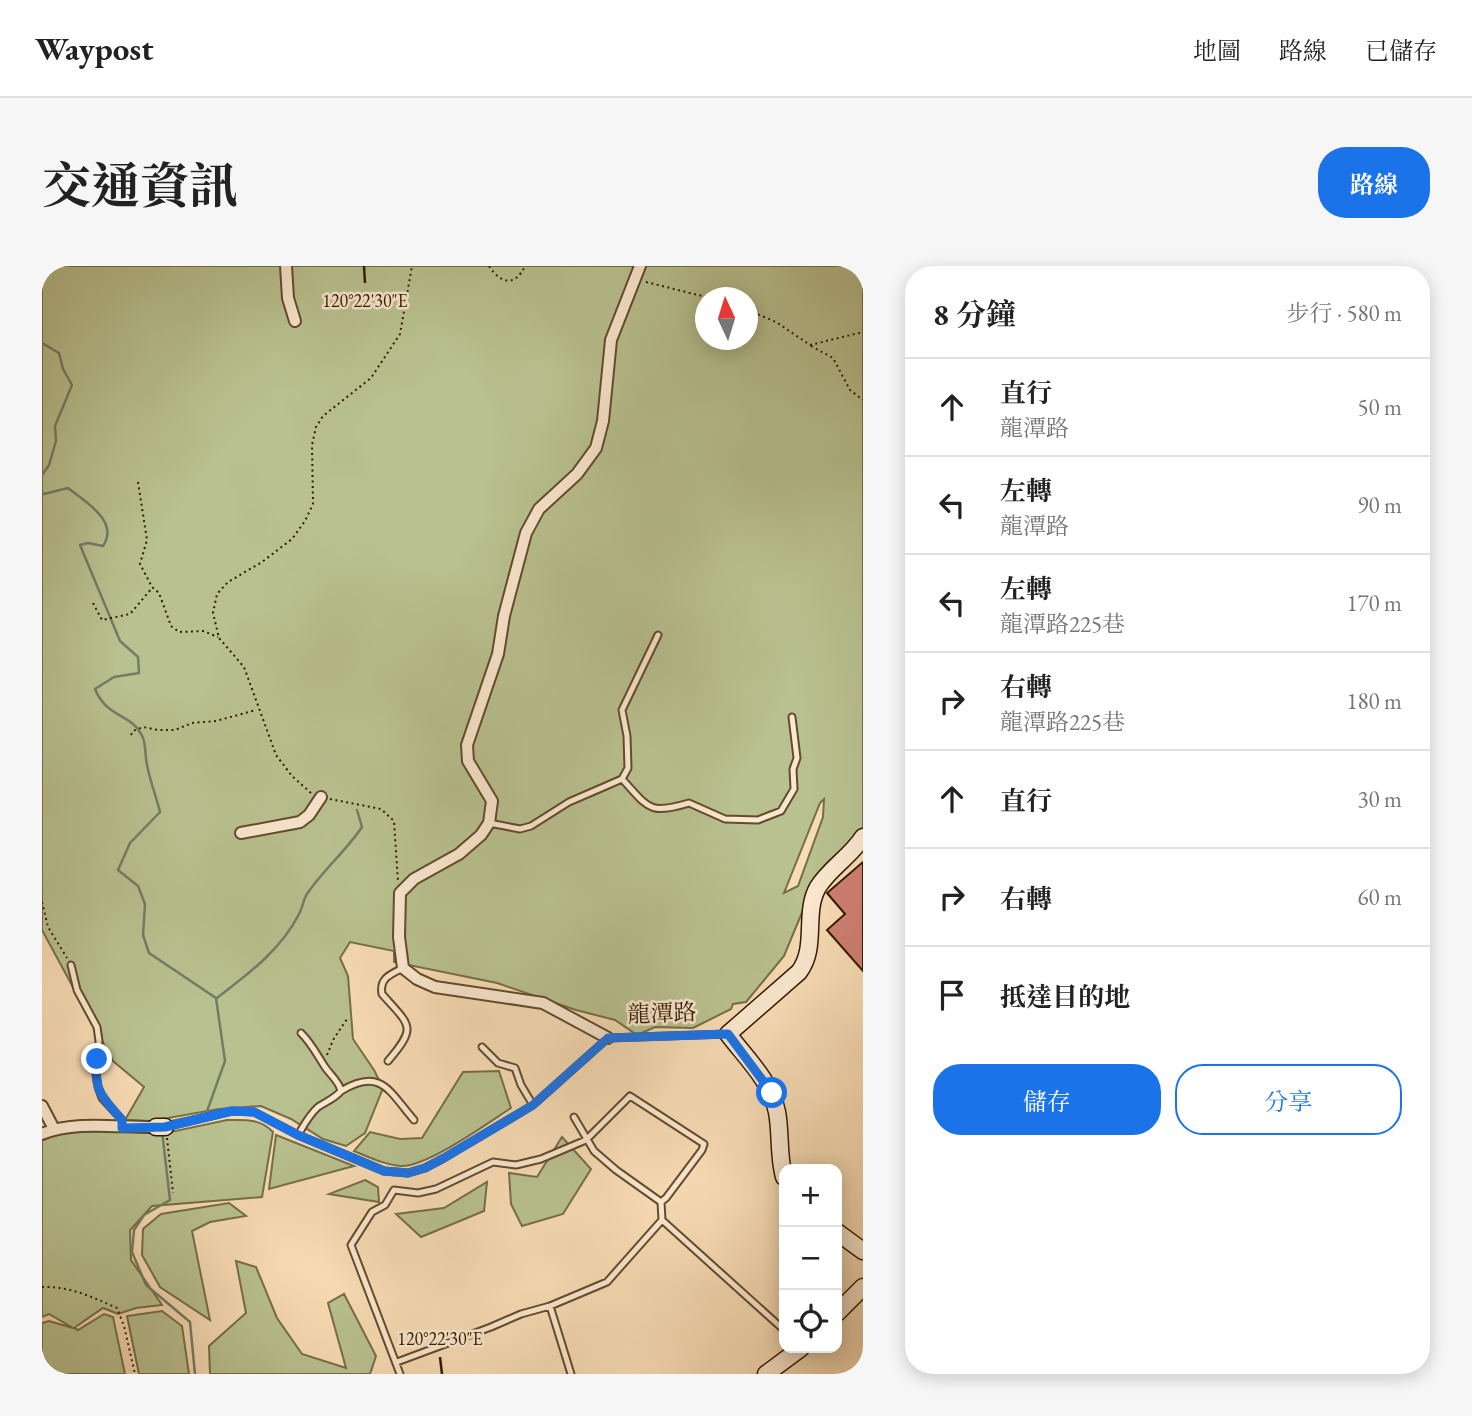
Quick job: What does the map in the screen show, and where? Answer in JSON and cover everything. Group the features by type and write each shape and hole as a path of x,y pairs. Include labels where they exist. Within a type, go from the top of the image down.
{"street":[{"path":"286,266 288,298 295,321"},
{"path":"608,1038 543,1003 435,987 417,979 403,968 399,937 400,893 414,879 459,855 481,835 489,823 492,801 468,761 467,745 498,654 504,616 526,533 539,509 577,474 596,448 603,421 611,340 639,266"},
{"path":"241,833 300,822 309,815 321,797"},
{"path":"728,1034 799,972 807,961 813,903 818,887 863,837"},
{"name":"龍潭路","path":"728,1034 772,1093 778,1113 780,1164"},
{"path":"42,1106 54,1129"},
{"path":"42,1134 75,1126 160,1127"},
{"path":"842,1236 863,1251"},
{"path":"842,1308 863,1287"},
{"path":"766,1374 794,1353"}],"lane":[{"path":"489,823 520,829 531,826 569,802 622,779 628,768 627,736 622,710 658,635"},
{"path":"622,779 648,807 664,810 689,803 725,819 758,820 781,811 794,789 793,769 797,758 792,717"},
{"path":"71,965 77,990 97,1027 98,1087 102,1098 122,1120 122,1128"},
{"path":"388,1061 406,1040 407,1028 404,1019 381,989 386,977 403,968"},
{"path":"301,1033 315,1049 330,1075 339,1083 341,1091"},
{"name":"龍潭路","path":"608,1038 728,1034"},
{"path":"160,1127 232,1111 254,1112 298,1135 384,1171 408,1173 444,1158 533,1105 608,1038"},
{"path":"482,1047 498,1063 515,1068 533,1105"},
{"path":"298,1135 317,1108 335,1099 341,1091 364,1080 382,1084 414,1120"},
{"path":"400,1374 351,1245 372,1212 385,1206 394,1190 418,1192 436,1189 493,1162 516,1165 541,1159 586,1140 630,1096 704,1144 667,1198 661,1202"},
{"path":"574,1117 594,1151 661,1202"},
{"path":"397,1362 521,1314 550,1306 607,1282 662,1220 661,1202"},
{"path":"662,1220 779,1325"},
{"path":"550,1306 571,1374"}],"path":[{"path":"219,638 213,613 217,593 228,582 262,562 292,539 305,521 313,505 312,444 316,428 323,416 371,378 400,334 412,266"},
{"path":"489,266 500,279 510,281 518,278 526,266"},
{"path":"634,280 695,294"},
{"path":"758,315 776,322 832,358 850,390 863,400"},
{"path":"810,345 863,332"},
{"path":"138,482 147,540 140,564 152,587 159,593 171,626 179,632 203,631 219,638 244,667 257,709 276,755 292,776 311,793 381,809 394,821 395,863 400,893"},
{"path":"93,603 102,620 130,614 152,587"},
{"path":"131,735 133,731 143,727 175,730 192,723 216,721 257,709"},
{"path":"42,902 48,927 71,965"},
{"path":"322,1061 346,1019"},
{"path":"160,1127 173,1193"},
{"path":"42,1287 59,1287 85,1294 117,1308 135,1374"}],"green space":[{"path":"42,266 863,266 863,831 818,874 784,956 746,1002 733,1004 731,1009 693,1028 655,1027 637,1035 615,1020 576,1010 497,983 394,962 394,951 350,942 340,958 348,976 353,1039 383,1088 365,1133 346,1146 323,1139 291,1119 261,1106 219,1109 151,1121 125,1120 144,1087 113,1061 42,930","holes":["824,799 823,817 798,886 784,893 820,803"]},
{"path":"499,1071 511,1108 441,1152 401,1166 354,1151 370,1132 400,1139 422,1138 463,1072"},
{"path":"227,1120 257,1122 273,1132 262,1197 152,1206 130,1230 131,1260 162,1305 136,1308 118,1314 103,1308 74,1328 78,1330 104,1314 113,1317 125,1374 42,1374 42,1323 49,1321 73,1328 49,1314 42,1317 42,1134 68,1126 166,1133"},
{"path":"276,1135 354,1166 269,1189"},
{"path":"562,1137 591,1169 563,1214 522,1226 511,1204 509,1173 537,1177"},
{"path":"365,1180 378,1187 379,1202 329,1194"},
{"path":"487,1182 484,1211 421,1237 396,1214 444,1208"},
{"path":"229,1203 246,1216 210,1222 192,1231 210,1320 160,1287 142,1255 143,1229 161,1214"},
{"path":"236,1261 256,1267 277,1318 302,1354 346,1368 328,1303 344,1294 376,1356 370,1374 210,1374 209,1346 246,1313"},
{"path":"162,1311 182,1326 189,1374 139,1374 127,1316"}],"building":[{"path":"863,862 863,971 827,930 845,914 827,893"}],"waterway":[{"path":"42,343 59,353 63,369 72,385 55,426 56,441 49,465 42,475"},
{"path":"42,492 44,494 68,488 91,505 104,520 107,537 103,546 88,543 80,545 120,641 138,657 139,673 114,677 95,689 106,706 139,730 145,744 146,762 160,812 130,843 118,870 138,886 145,904 143,935 149,953 216,998 225,1061 206,1114 167,1122"},
{"path":"217,998 263,960 292,927 307,894 362,827 357,810"},
{"path":"162,1131 170,1200 144,1215 134,1230 132,1252 146,1285 190,1322 195,1374"}],"route":[{"path":"97,1059 98,1087 102,1098 122,1120 122,1128 165,1127 232,1111 254,1112 298,1135 384,1171 408,1173 444,1158 533,1105 608,1038 728,1034 772,1093"}]}
